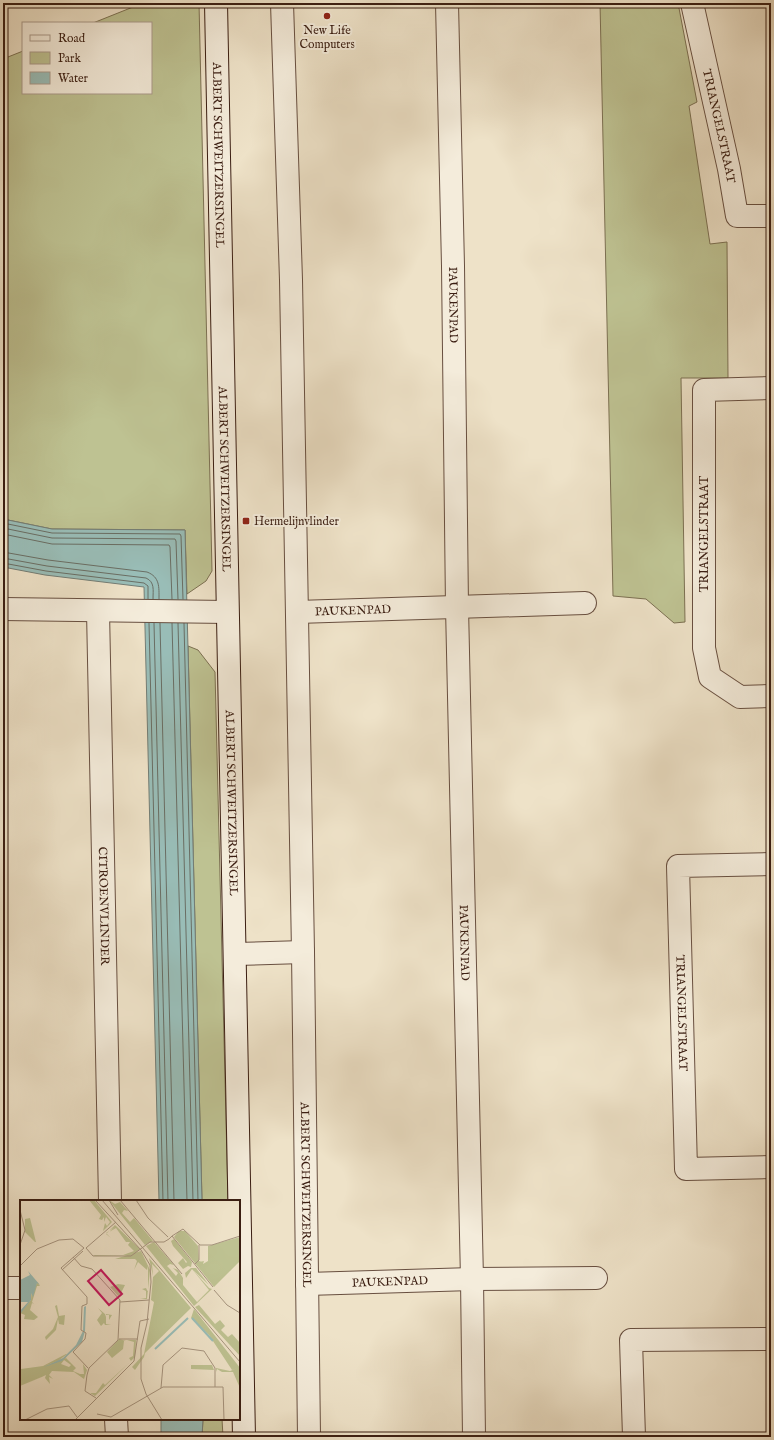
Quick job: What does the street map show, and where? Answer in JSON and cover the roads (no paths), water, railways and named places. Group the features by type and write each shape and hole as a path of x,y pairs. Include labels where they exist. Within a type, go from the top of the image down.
{"street":[{"name":"ALBERT SCHWEITZERSINGEL","path":"216,3 220,278 235,954 239,1200"},
{"name":"ALBERT SCHWEITZERSINGEL","path":"282,3 291,288 309,1437"},
{"name":"PAUKENPAD","path":"447,3 453,266 457,607 472,1279 474,1437"},
{"name":"TRIANGELSTRAAT","path":"692,3 729,169 737,216 771,216"},
{"name":"TRIANGELSTRAAT","path":"771,388 704,390 704,648 710,677 740,696 771,696"},
{"name":"PAUKENPAD","path":"297,612 585,603"},
{"path":"3,609 227,612"},
{"name":"CITROENVLINDER","path":"98,610 110,1200"},
{"name":"TRIANGELSTRAAT","path":"771,864 678,866 686,1169 771,1167"},
{"path":"235,954 302,952"},
{"name":"PAUKENPAD","path":"307,1284 472,1279 596,1278"},
{"path":"3,1288 20,1288"},
{"name":"ALBERT SCHWEITZERSINGEL","path":"240,1288 244,1437"},
{"path":"634,1437 631,1340 771,1339"},
{"path":"116,1420 117,1437"}],"water":[{"path":"3,519 52,529 185,530 202,1200 159,1200 144,587 45,575 3,567"},
{"path":"161,1420 203,1420 202,1437 161,1437"}],"place":[{"name":"New Life Computers","path":"327,16"},
{"name":"Hermelijnvlinder","path":"246,521"}]}
